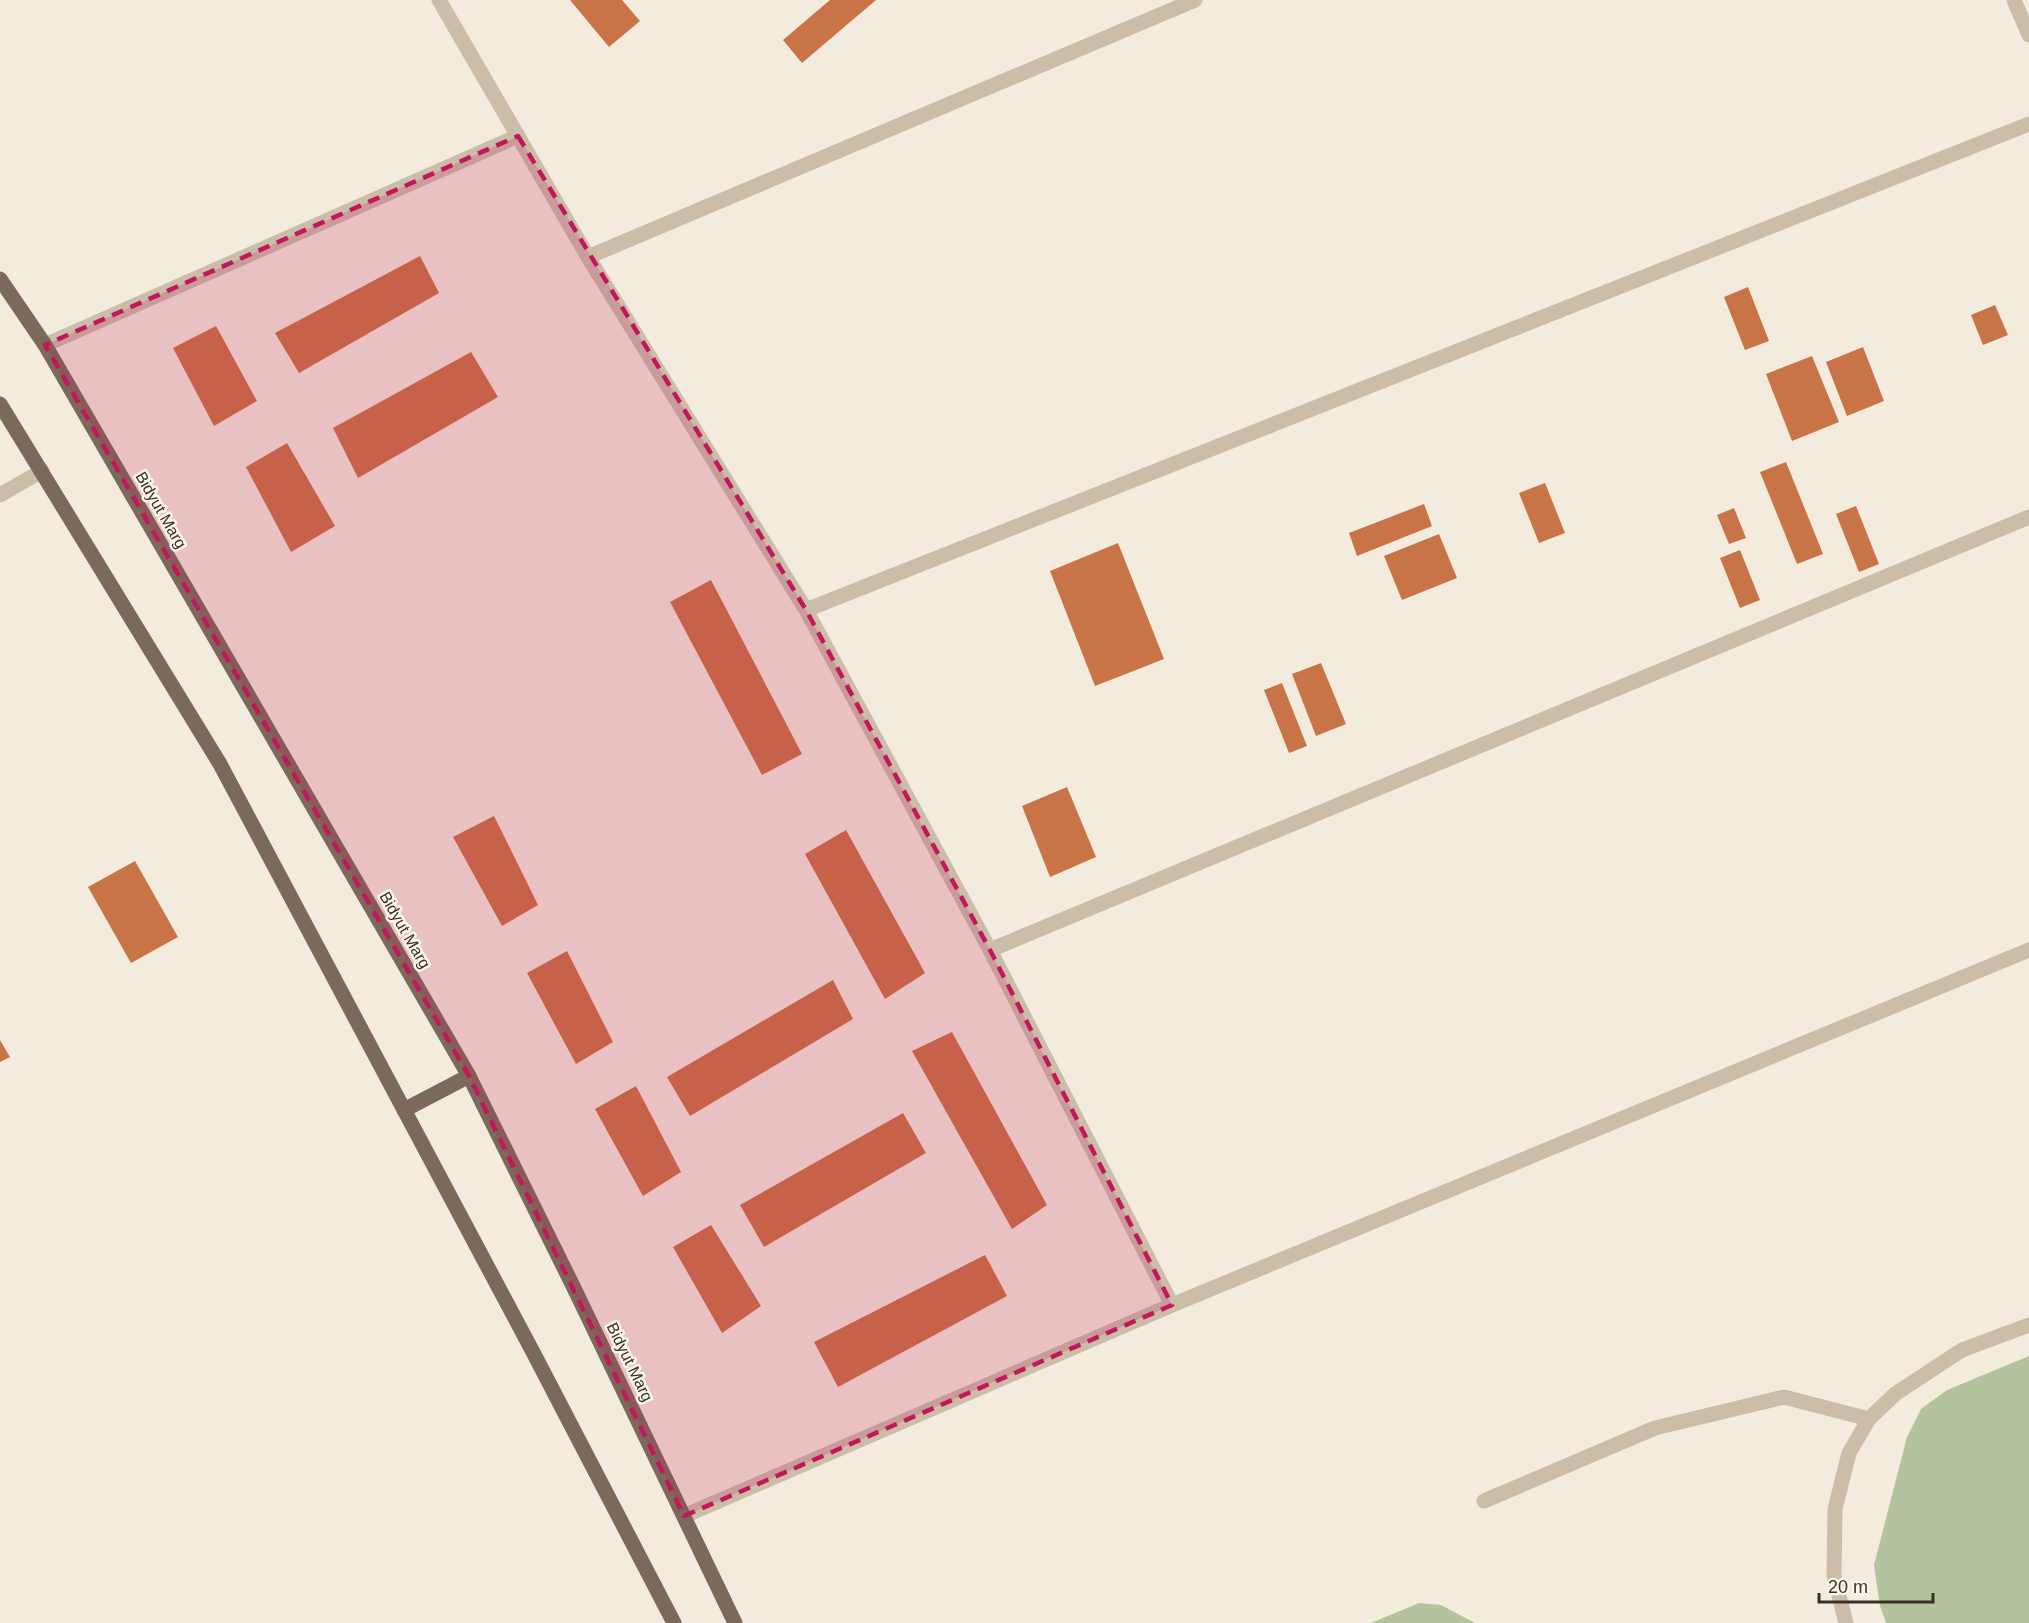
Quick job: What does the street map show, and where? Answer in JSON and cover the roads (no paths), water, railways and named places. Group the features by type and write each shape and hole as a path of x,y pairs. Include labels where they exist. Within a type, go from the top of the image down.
{"main road":[{"name":"Bidyut Marg","path":"0,279 45,345 469,1076 735,1623"},
{"path":"0,404 219,764 534,1354 674,1623"},
{"path":"404,1110 469,1076"}],"street":[{"path":"439,0 588,257 806,610 990,950 1172,1305"},
{"path":"588,257 1195,0"},
{"path":"2014,0 2029,35"},
{"path":"806,610 2029,124"},
{"path":"45,345 518,136"},
{"path":"0,495 42,471"},
{"path":"990,950 2029,517"},
{"path":"684,1516 1172,1305 2029,950"},
{"path":"1846,1623 1834,1576 1835,1509 1849,1453 1869,1419 1895,1394 1962,1350 2029,1325"},
{"path":"1484,1502 1655,1428 1784,1397 1869,1419"}]}
